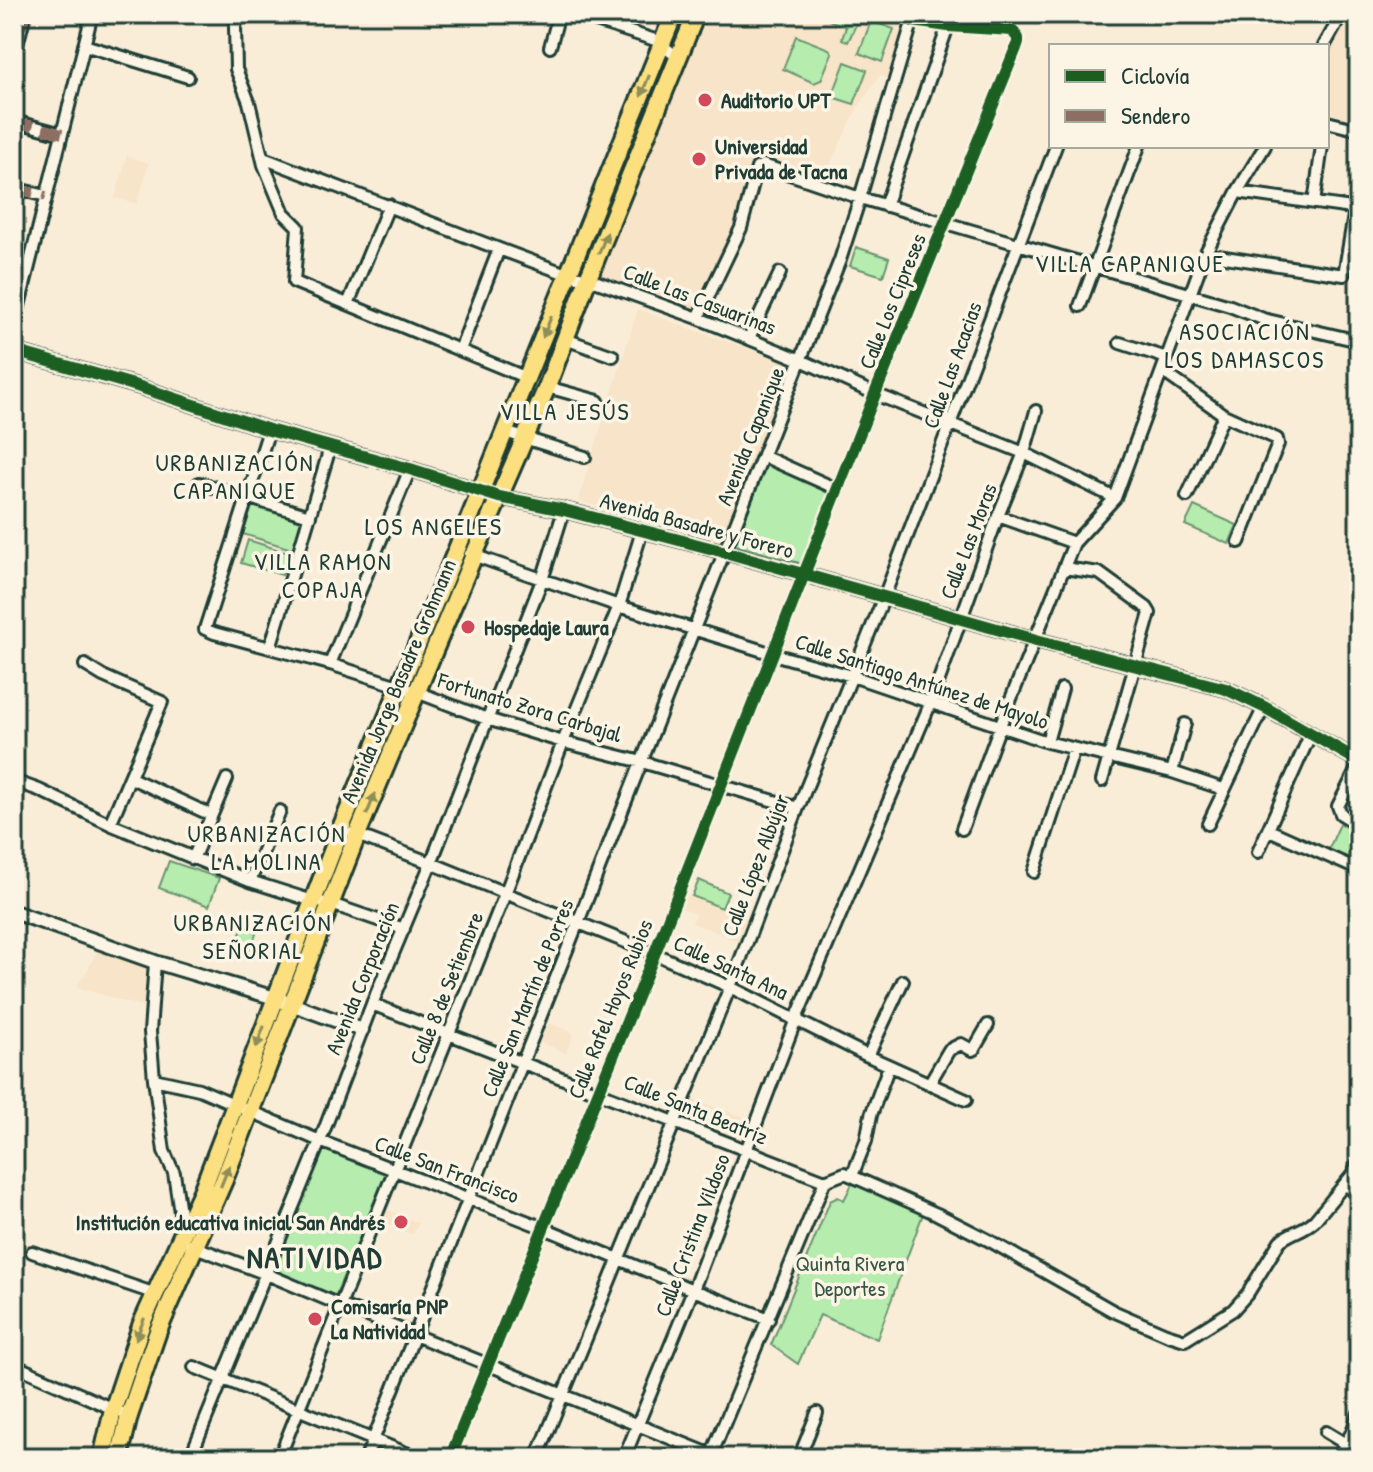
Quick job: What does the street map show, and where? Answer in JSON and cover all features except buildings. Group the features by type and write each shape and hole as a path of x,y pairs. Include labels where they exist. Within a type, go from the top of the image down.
{"highway":[{"name":"Avenida Jorge Basadre Grohmann","path":"102,1458 158,1331 186,1241 243,1107 283,1001 313,901 341,828 674,14"},
{"name":"Avenida Jorge Basadre Grohmann","path":"283,1001 331,904 357,835 547,387 696,14"},
{"path":"537,353 556,360"},
{"name":"Avenida Jorge Basadre Grohmann","path":"119,1458 121,1413 136,1341 156,1294 186,1241"}],"street":[{"path":"14,57 25,14"},
{"path":"14,326 92,14"},
{"path":"238,14 235,27 236,69 249,102 263,158 284,213 298,227 294,282 527,378"},
{"path":"550,47 559,14"},
{"path":"574,14 662,44 679,58"},
{"path":"1325,44 1342,14"},
{"path":"885,206 948,26 914,17"},
{"name":"Avenida Capanique","path":"725,552 840,260 914,17"},
{"name":"Calle Los Cipreses","path":"803,574 1018,43 1012,30 948,26"},
{"path":"84,45 188,77"},
{"path":"14,121 62,134"},
{"path":"1329,122 1359,130"},
{"name":"Calle Las Acacias","path":"884,597 1055,148"},
{"path":"1080,306 1138,148"},
{"path":"962,829 1074,543 1115,498 1205,254 1264,148"},
{"path":"1314,203 1322,148"},
{"name":"Calle Las Casuarinas","path":"263,158 569,275 589,279 749,338 875,394 1024,453 1115,498"},
{"path":"698,318 741,228 757,168 763,165 885,206 1230,306 1263,319 1359,341"},
{"path":"14,188 46,196"},
{"path":"1205,254 1344,275 1357,209 1237,192"},
{"path":"348,304 389,205"},
{"path":"460,350 499,249"},
{"path":"749,338 780,273"},
{"path":"565,339 613,356"},
{"path":"1120,343 1167,358"},
{"name":"Avenida Basadre y Forero","path":"14,352 137,386 269,430 481,492 725,552 1036,640 1226,689 1311,733 1359,763"},
{"path":"1162,371 1224,415 1277,439 1278,444 1239,542"},
{"path":"547,387 598,401"},
{"name":"Calle Las Moras","path":"832,937 931,702 1024,453 1036,411"},
{"path":"1187,496 1224,415"},
{"path":"248,497 269,430"},
{"path":"505,432 585,457"},
{"path":"270,648 330,448"},
{"path":"763,456 837,489"},
{"path":"330,664 410,469"},
{"path":"199,483 310,516"},
{"name":"Fortunato Zora Carbajal","path":"248,497 205,629 330,664 563,742 798,808"},
{"name":"Avenida Corporación","path":"190,1458 431,863 542,580 564,510"},
{"path":"998,516 1074,543"},
{"name":"Calle 8 de Setiembre","path":"279,1458 619,606 642,531"},
{"name":"Calle Santiago Antúnez de Mayolo","path":"457,549 619,606 852,676 1047,742 1172,772 1223,789"},
{"name":"Calle San Martín de Porres","path":"366,1458 725,552"},
{"path":"1064,568 1099,573 1147,608 1150,616 1102,781"},
{"name":"Calle Rafel Hoyos Rubios","path":"450,1458 803,574"},
{"name":"Calle López Albújar","path":"537,1458 730,987 798,808 884,597"},
{"path":"85,665 162,702 110,824"},
{"path":"1047,742 1062,689"},
{"path":"1208,824 1264,707"},
{"path":"1172,772 1185,724"},
{"path":"1258,852 1311,733"},
{"path":"1034,872 1074,749"},
{"path":"1359,763 1338,806 1341,814 1359,825"},
{"path":"131,778 211,815"},
{"path":"193,859 227,779"},
{"path":"14,781 250,881 404,929"},
{"path":"250,881 280,811"},
{"name":"Calle Santa Ana","path":"341,828 653,953 966,1100"},
{"path":"1269,830 1359,870"},
{"path":"14,912 362,1030"},
{"name":"Calle Cristina Vildoso","path":"624,1458 693,1290 796,1019 832,937"},
{"path":"155,962 150,1032 154,1079 164,1151 174,1173 186,1241 711,1456 825,1181 845,1173 852,1176 990,1241 1113,1311 1185,1340 1233,1310 1248,1293 1280,1241 1308,1227 1346,1185 1359,1161"},
{"path":"868,1056 903,981"},
{"name":"Calle Santa Beatriz","path":"372,1004 825,1181"},
{"path":"929,1084 949,1050 961,1044 974,1049 988,1025"},
{"path":"852,1176 889,1066"},
{"name":"Calle San Francisco","path":"154,1079 199,1089 320,1141 769,1319"},
{"path":"1346,1185 1359,1195"},
{"path":"32,1252 156,1294"},
{"path":"14,1365 121,1413"},
{"path":"194,1367 418,1458"},
{"path":"799,1458 817,1413"},
{"path":"1338,1458 1359,1413"},
{"path":"1326,1432 1359,1452"}],"shaded area":[{"name":"Universidad Privada de Tacna","path":"707,14 907,14 888,78 880,75 856,111 821,183 753,153 751,155 735,228 692,312 599,277"},
{"path":"1350,14 1359,15 1359,125 1329,117 1329,51"},
{"path":"127,156 149,163 137,204 115,198"},
{"path":"638,309 793,364 722,541 578,501"},
{"path":"687,895 749,919 741,942 692,923 696,914 682,908"},
{"path":"97,951 139,963 150,971 149,1009 76,987"},
{"path":"549,1023 574,1033 566,1053 540,1042"},
{"path":"691,1099 750,1119 741,1143 683,1122"},
{"name":"Institución educativa inicial San Andrés","path":"388,1210 419,1223 413,1235 383,1222"}],"green space":[{"path":"814,14 846,14 859,18 848,42 842,39 846,27"},
{"path":"871,21 894,29 882,62 859,53"},
{"path":"796,36 832,53 821,80 814,83 783,69"},
{"path":"845,62 867,70 854,104 832,97"},
{"path":"856,247 889,258 883,276 850,266"},
{"path":"766,464 832,492 803,564 735,545"},
{"path":"253,503 304,519 295,550 243,534"},
{"path":"1194,506 1237,525 1229,544 1185,525"},
{"path":"248,540 289,553 282,575 241,563"},
{"path":"1340,824 1359,834 1359,867 1327,853"},
{"path":"169,861 219,878 209,906 159,888"},
{"path":"699,880 728,893 722,908 692,896"},
{"path":"247,914 261,919 250,951 236,946"},
{"path":"323,1144 388,1171 333,1301 270,1274"},
{"name":"Quinta Rivera Deportes","path":"854,1180 924,1211 877,1339 820,1315 798,1364 771,1345 830,1201 838,1197 844,1200"}],"marked path":[{"path":"14,57 25,14"},
{"path":"14,121 62,134"},
{"path":"14,188 46,196"}],"cycle path":[{"path":"450,1458 1018,43 1012,30 913,21"},
{"path":"14,351 499,497 564,510 725,552 1036,640 1226,689 1359,761"}],"place":[{"name":"Auditorio UPT","path":"705,100"},
{"name":"Universidad Privada de Tacna","path":"699,159"},
{"name":"Hospedaje Laura","path":"468,627"},
{"name":"Institución educativa inicial San Andrés","path":"401,1222"},
{"name":"Comisaría PNP La Natividad","path":"315,1319"}],"district":[{"name":"VILLA CAPANIQUE","path":"1130,263"},
{"name":"ASOCIACIÓN LOS DAMASCOS","path":"1245,345"},
{"name":"VILLA JESÚS","path":"565,411"},
{"name":"URBANIZACIÓN CAPANIQUE","path":"235,476"},
{"name":"LOS ANGELES","path":"434,526"},
{"name":"VILLA RAMON COPAJA","path":"323,575"},
{"name":"URBANIZACIÓN LA MOLINA","path":"267,847"},
{"name":"URBANIZACIÓN SEÑORIAL","path":"253,936"},
{"name":"NATIVIDAD","path":"315,1257"}]}
